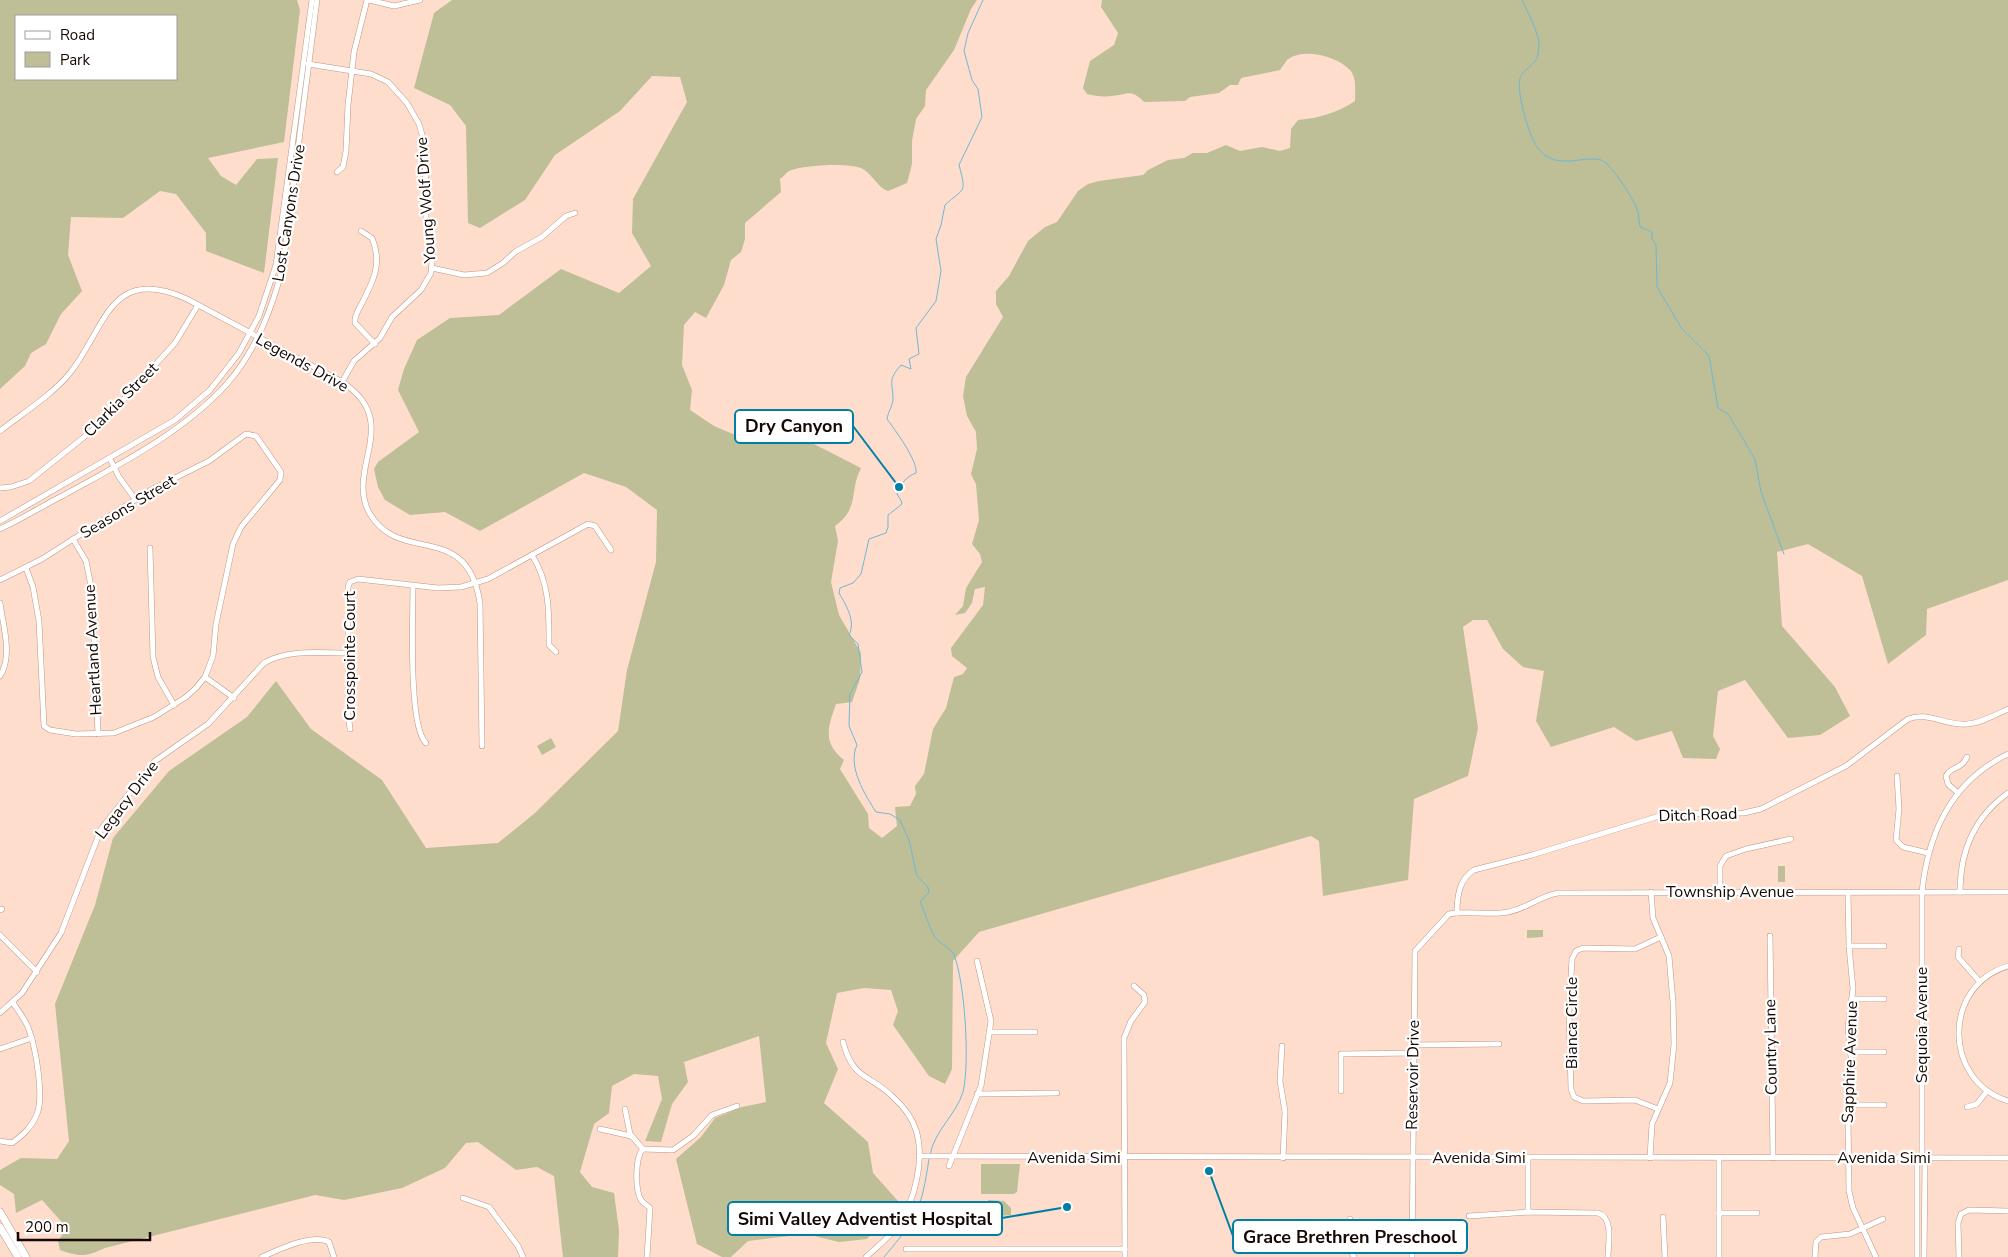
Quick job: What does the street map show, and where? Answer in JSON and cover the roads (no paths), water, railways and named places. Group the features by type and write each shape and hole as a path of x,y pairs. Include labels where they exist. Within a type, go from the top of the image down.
{"main road":[{"path":"0,1212 26,1257"},
{"path":"0,1227 18,1257"}],"street":[{"name":"Lost Canyons Drive","path":"0,521 156,433 193,406 225,372 260,316 276,265 312,0"},
{"name":"Lost Canyons Drive","path":"0,529 114,468 195,414 226,384 258,338 275,297 283,266 317,0"},
{"path":"337,172 343,167 346,151 351,70 357,34 368,0 394,6 420,0"},
{"name":"Young Wolf Drive","path":"303,64 370,74 388,82 402,95 419,124 425,145 425,211 433,252 432,268 421,290 398,309 375,344 354,361 342,382"},
{"path":"432,268 464,275 487,273 496,269 515,252 542,237 566,216 575,213"},
{"path":"361,230 372,238 378,262 375,279 354,320 357,326 375,344"},
{"name":"Legends Drive","path":"0,431 64,380 77,362 102,317 114,303 130,293 148,289 162,289 175,293 342,382 361,400 370,419 372,440 362,482 370,514 380,527 394,537 414,544 435,546 452,554 466,566 475,583"},
{"name":"Clarkia Street","path":"0,488 11,487 29,481 104,421 175,343 198,305"},
{"name":"Seasons Street","path":"0,580 26,568 135,499 209,461 242,436 255,435 280,468 281,476 241,527 233,544 216,624 214,656 205,677"},
{"path":"110,459 135,499"},
{"path":"426,742 422,738 415,712 413,586 450,588 475,583 532,555 585,525 592,524 611,550"},
{"name":"Heartland Avenue","path":"74,539 86,561 92,591 98,734"},
{"path":"150,548 153,658 158,677 174,705"},
{"path":"532,555 539,567 547,590 549,645 556,652"},
{"path":"26,568 33,587 39,621 43,723 50,730 98,734 121,731 154,717 174,705 186,697 205,677 234,698"},
{"name":"Crosspointe Court","path":"350,729 347,653 348,587 350,582 358,580 413,586"},
{"path":"475,583 480,603 482,746"},
{"path":"0,602 6,667 0,676"},
{"name":"Legacy Drive","path":"0,1013 13,1004 37,972 70,913 101,829 155,760 195,735 234,698 256,669 272,658 292,653 347,653"},
{"name":"Ditch Road","path":"1457,913 1462,883 1468,873 1474,870 1666,814 1752,812 1846,766 1908,719 1916,716 1967,724 1982,721 2008,709"},
{"name":"Sequoia Avenue","path":"1924,1257 1925,1164 1922,1158 1922,892 1928,853 1941,818 1958,793 1980,771 2008,754"},
{"path":"1958,793 1948,784 1946,776 1950,770 1962,766 1967,757"},
{"path":"1897,776 1899,809 1896,840 1903,848 1928,853"},
{"path":"1960,892 1961,865 1969,840 1983,816 2008,793"},
{"path":"1720,892 1720,866 1726,856 1746,849 1791,839"},
{"path":"1650,1158 1650,1130 1670,1083 1674,1044 1671,971 1668,949 1653,918 1651,892"},
{"name":"Sapphire Avenue","path":"1848,892 1849,946 1853,978 1848,1027 1853,1076 1849,1105 1848,1158 1850,1201 1876,1257"},
{"name":"Township Avenue","path":"1457,913 1508,912 1523,908 1543,897 1558,893 2008,892"},
{"name":"Reservoir Drive","path":"1412,1257 1415,951 1447,916 1457,913"},
{"path":"0,935 37,972"},
{"name":"Bianca Circle","path":"1658,1109 1635,1100 1583,1101 1574,1097 1571,1089 1569,1011 1572,959 1576,951 1583,948 1635,949 1647,945 1661,936"},
{"name":"Country Lane","path":"1770,936 1773,1158"},
{"path":"1849,946 1884,946"},
{"path":"1958,950 1958,957 1980,982"},
{"path":"949,1166 977,1094 991,1021 977,961"},
{"path":"2008,966 1980,982 1962,1008 1958,1038 1960,1052 1966,1068 1976,1081 1987,1091 2008,1101"},
{"path":"1125,1257 1124,1038 1131,1021 1143,1008 1145,1002 1144,995 1134,986"},
{"path":"1852,999 1884,999"},
{"path":"1,1142 12,1143 21,1136 37,1115 40,1097 32,1038 25,1021 13,1004"},
{"path":"989,1032 1035,1032"},
{"path":"0,1049 32,1038"},
{"path":"843,1042 848,1057 856,1070 893,1097 911,1118 918,1138 919,1156 914,1188 903,1216 892,1233 866,1257"},
{"path":"1414,1045 1499,1044"},
{"path":"1282,1046 1280,1081 1285,1112 1282,1158"},
{"path":"1851,1052 1884,1052"},
{"path":"1341,1091 1342,1054 1414,1053"},
{"path":"1968,1106 1977,1104 1987,1091"},
{"path":"977,1094 1057,1093"},
{"path":"1849,1105 1884,1105"},
{"path":"625,1110 626,1123 631,1136 642,1148 673,1150 693,1136 712,1114 737,1106"},
{"path":"600,1129 631,1136"},
{"path":"642,1148 638,1159 637,1172 639,1196 642,1202 650,1208 647,1257"},
{"name":"Avenida Simi","path":"919,1156 936,1158 2008,1158"},
{"path":"1528,1158 1528,1212"},
{"path":"1719,1158 1719,1257"},
{"name":"Sequoia Avenue","path":"1917,1257 1917,1164 1922,1158"},
{"path":"463,1198 489,1207 518,1246 522,1257"},
{"path":"1959,1257 1958,1223 1961,1214 1969,1210 2008,1211"},
{"path":"1469,1216 1528,1212 1579,1212 1603,1215 1608,1222 1608,1257"},
{"path":"1720,1213 1757,1213"},
{"path":"1664,1217 1664,1257"},
{"path":"1350,1219 1350,1248 1354,1257"},
{"path":"1815,1257 1816,1242 1821,1237 1842,1236 1883,1219"},
{"path":"262,1257 292,1243 321,1240 329,1242 334,1257"},
{"path":"906,1249 1125,1249"}],"waterway":[{"path":"930,1155 936,1138 963,1092 966,1043 961,984 954,955 935,937 920,902 929,892 928,887 917,876 909,840 900,820 890,814 876,812 863,789 856,771 854,753 857,745 849,726 850,694 862,672 858,644 849,635 851,619 839,593 840,588 853,583 861,574 869,539 886,533 888,515 901,505 902,502 897,494 900,487 906,479 916,473 916,468 910,454 887,419 893,401 892,378 901,365 911,369 909,359 919,354 916,328 936,301 941,271 936,239 945,205 962,190 963,181 959,165 982,117 978,89 972,80 964,51 968,33 983,0"},
{"path":"1522,0 1539,41 1536,60 1522,74 1519,88 1526,122 1534,141 1544,155 1552,159 1560,161 1601,160 1611,168 1628,192 1638,212 1640,227 1652,232 1652,239 1656,245 1657,287 1682,329 1709,356 1718,408 1728,414 1755,459 1761,492 1784,554"},
{"path":"884,1257 904,1232 916,1212 923,1190 929,1159"}],"place":[{"name":"Dry Canyon","path":"899,487"},
{"name":"Grace Brethren Preschool","path":"1209,1171"},
{"name":"Simi Valley Adventist Hospital","path":"1067,1207"}]}
